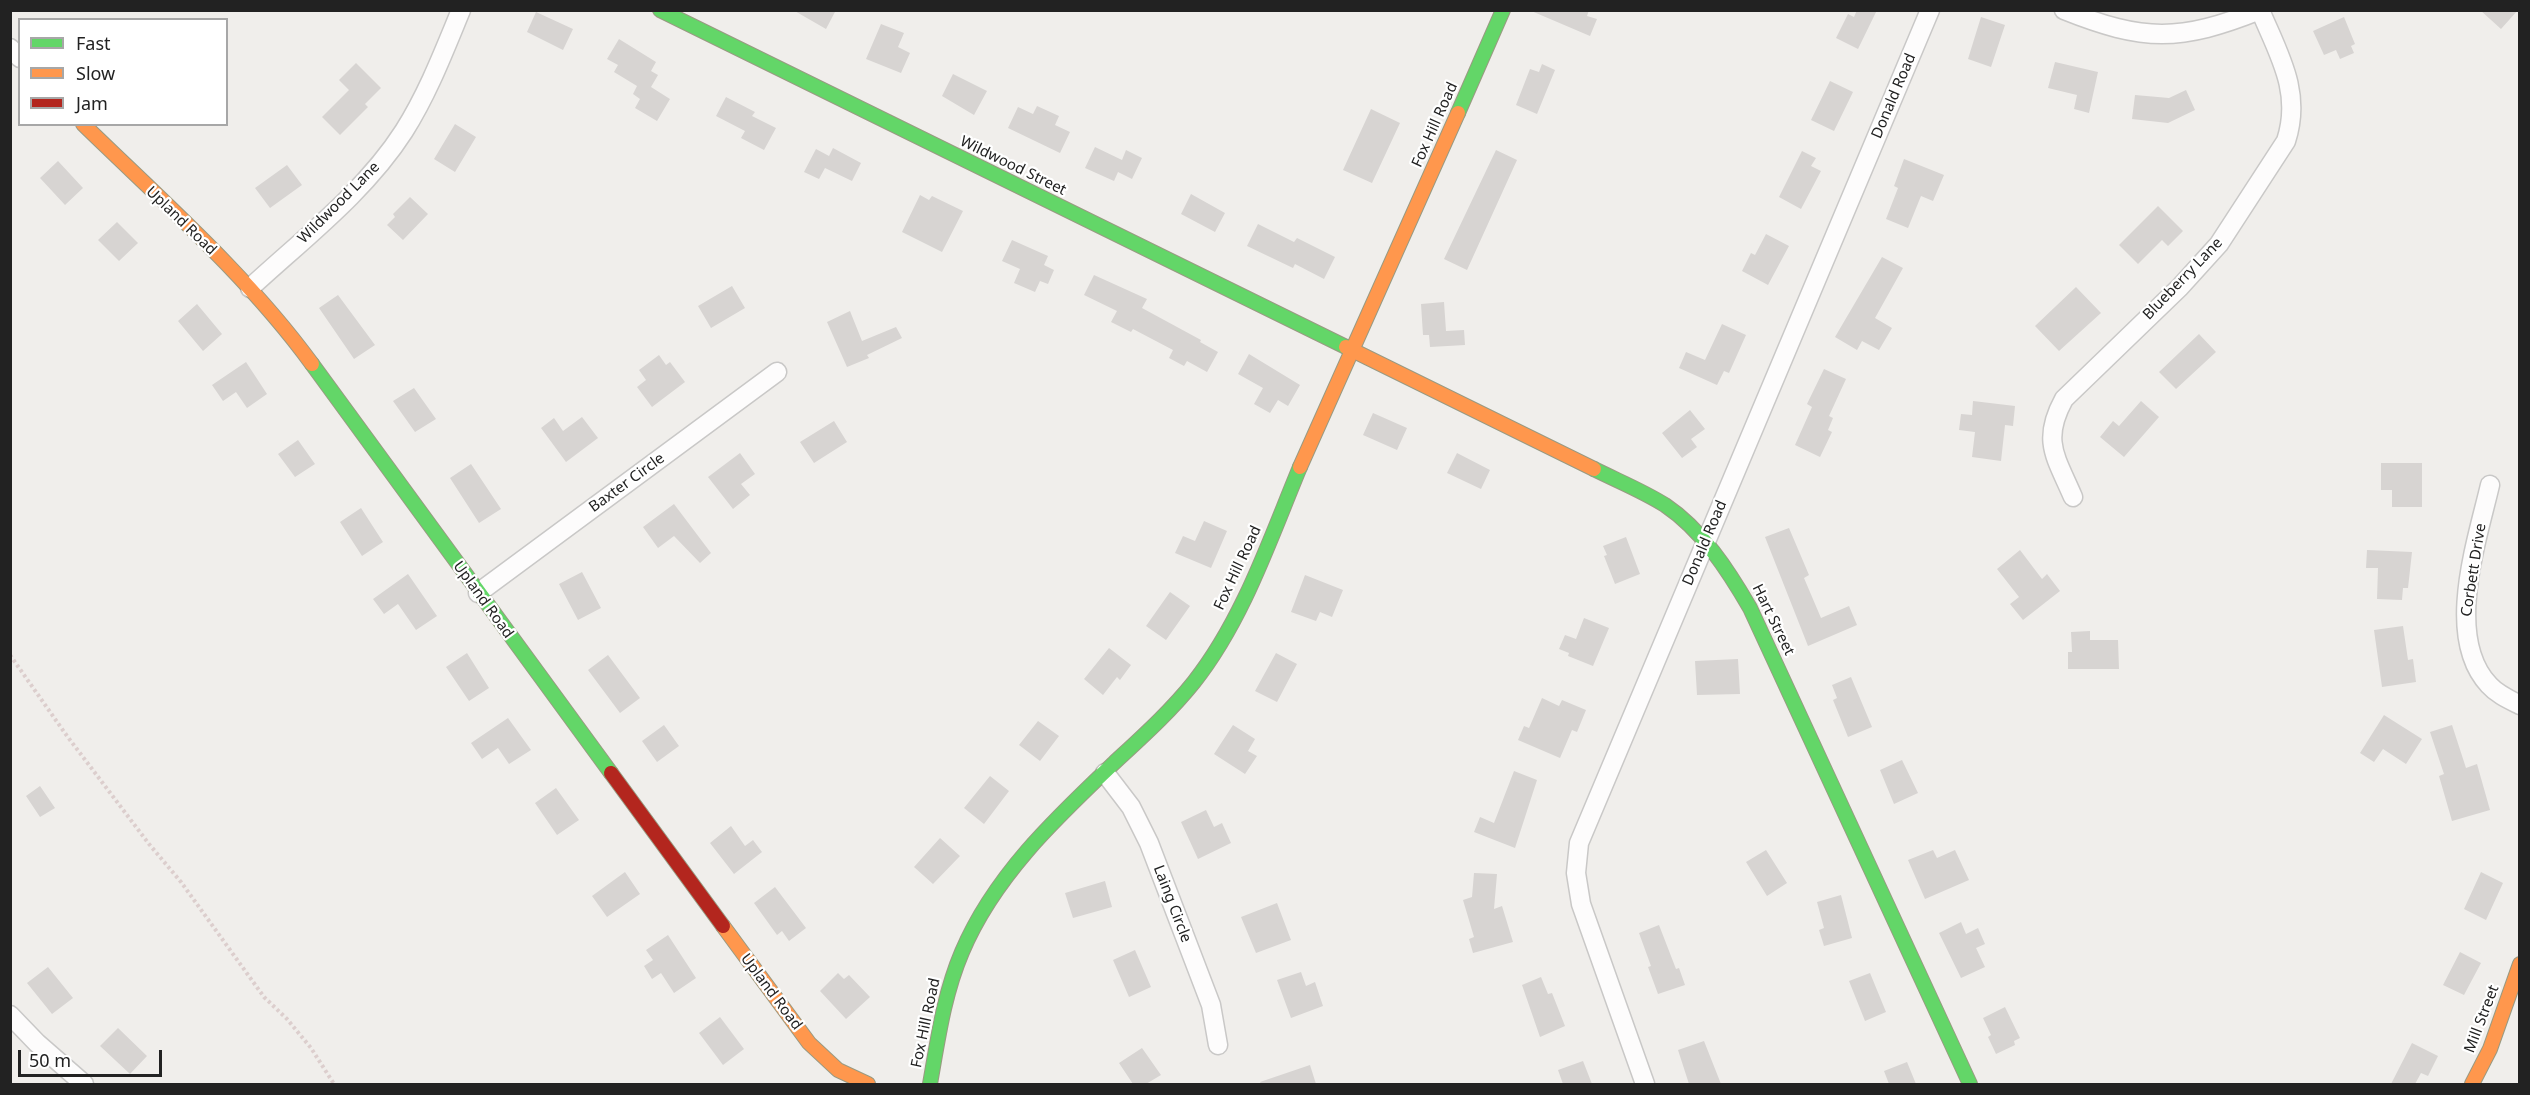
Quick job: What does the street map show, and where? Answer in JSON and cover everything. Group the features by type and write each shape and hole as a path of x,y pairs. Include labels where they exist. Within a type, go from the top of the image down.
{"street":[{"name":"Wildwood Lane","path":"250,288 350,196 391,149 420,104 461,10"},
{"name":"Wildwood Street","path":"660,10 1352,352"},
{"name":"Fox Hill Road","path":"930,1084 948,990 967,939 987,902 1029,846 1184,695 1214,654 1248,591 1503,10"},
{"name":"Donald Road","path":"1645,1084 1581,904 1576,884 1576,863 1582,833 1930,10"},
{"path":"2064,10 2120,30 2162,35 2197,32 2218,27 2260,10"},
{"name":"Blueberry Lane","path":"2073,497 2051,444 2053,424 2064,399 2180,287 2219,244 2286,141 2292,112 2290,84 2260,10"},
{"name":"Upland Road","path":"85,126 250,288 288,331 809,1043 838,1070 868,1084"},
{"name":"Hart Street","path":"1352,352 1659,501 1679,515 1706,542 1750,608 1970,1084"},
{"name":"Baxter Circle","path":"478,593 777,372"},
{"name":"Corbett Drive","path":"2490,485 2471,571 2467,637 2474,663 2483,679 2496,692 2520,705"},
{"name":"Laing Circle","path":"1105,773 1127,801 1149,843 1211,1005 1218,1045"},
{"name":"Mill Street","path":"2472,1084 2493,1040 2519,967"},
{"path":"10,1015 37,1043 84,1084"}],"path":[{"path":"10,655 67,736 149,844 181,882 264,997 287,1019 311,1048 334,1084"}],"building":[{"path":"793,10 836,10 826,29"},
{"path":"1529,10 1589,10 1587,16 1597,19 1590,36"},
{"path":"1857,10 1877,10 1858,49 1836,38 1848,14 1854,17"},
{"path":"2480,10 2518,10 2501,29"},
{"path":"536,12 573,29 563,50 527,32"},
{"path":"1981,17 2005,25 1991,67 1968,59"},
{"path":"2344,17 2355,44 2351,46 2354,53 2340,59 2336,50 2324,55 2313,31"},
{"path":"881,24 904,33 898,47 910,53 901,73 866,59"},
{"path":"619,39 656,62 651,71 658,75 651,87 670,99 657,121 635,108 640,99 633,94 637,86 614,72 618,65 607,59"},
{"path":"2055,62 2098,72 2089,113 2074,109 2077,95 2048,88"},
{"path":"356,63 381,88 365,104 368,107 340,135 322,117 349,90 339,80"},
{"path":"1542,64 1555,70 1537,114 1516,105 1530,69 1539,72"},
{"path":"953,74 987,91 974,115 942,96"},
{"path":"1830,81 1853,92 1834,131 1811,120"},
{"path":"2186,90 2195,110 2168,123 2132,119 2135,95 2169,98"},
{"path":"726,97 755,112 752,116 776,128 764,150 741,138 745,131 716,116"},
{"path":"1037,106 1059,116 1055,125 1070,132 1060,153 1008,128 1018,107 1033,114"},
{"path":"1371,109 1400,123 1372,183 1343,170"},
{"path":"455,124 476,137 455,172 434,159"},
{"path":"1095,147 1122,160 1126,150 1142,158 1132,179 1118,172 1114,181 1085,168"},
{"path":"833,148 861,163 852,181 825,168 819,179 804,172 816,149 829,156"},
{"path":"1496,150 1517,160 1467,270 1444,259"},
{"path":"1802,151 1816,158 1811,166 1821,171 1801,209 1779,197"},
{"path":"1904,159 1944,175 1933,201 1921,196 1908,228 1886,219 1898,188 1894,186"},
{"path":"58,161 83,188 65,205 40,178"},
{"path":"287,165 302,185 270,208 255,188"},
{"path":"1191,194 1225,213 1215,232 1181,214"},
{"path":"920,195 929,200 932,196 963,211 942,252 902,232"},
{"path":"410,197 428,214 403,240 387,225 395,217 393,214"},
{"path":"2158,206 2183,231 2168,246 2162,240 2138,264 2119,245"},
{"path":"117,222 138,243 119,261 98,240"},
{"path":"1258,224 1294,242 1297,238 1335,257 1324,279 1295,264 1293,268 1247,246"},
{"path":"1766,234 1789,246 1768,285 1742,271 1751,253 1755,255"},
{"path":"1012,240 1048,256 1044,265 1054,270 1048,284 1040,281 1035,292 1014,283 1020,269 1002,261"},
{"path":"1882,257 1903,268 1875,318 1892,328 1879,350 1862,341 1857,350 1835,337"},
{"path":"1094,275 1147,299 1142,308 1201,340 1200,342 1218,352 1207,372 1187,361 1184,366 1169,358 1173,350 1133,329 1131,332 1111,322 1117,311 1084,295"},
{"path":"732,286 745,308 711,328 698,306"},
{"path":"2076,287 2101,313 2059,351 2035,326"},
{"path":"338,295 375,345 354,359 319,308"},
{"path":"1444,302 1446,331 1464,330 1465,345 1430,347 1429,335 1423,335 1421,304"},
{"path":"197,304 222,334 203,351 178,321"},
{"path":"850,311 862,341 896,327 902,338 867,355 869,358 847,367 827,322"},
{"path":"1722,324 1746,335 1729,373 1724,371 1717,385 1679,368 1686,352 1705,360"},
{"path":"2199,334 2216,352 2176,389 2159,372"},
{"path":"1249,354 1300,385 1288,406 1278,400 1270,413 1254,404 1263,388 1238,374"},
{"path":"659,355 666,365 670,362 685,382 652,407 637,387 646,380 639,370"},
{"path":"246,362 267,394 247,408 236,392 223,401 212,385"},
{"path":"1824,369 1846,379 1829,416 1833,418 1828,430 1832,432 1820,457 1795,445 1812,407 1807,404"},
{"path":"414,388 436,419 415,432 393,401"},
{"path":"1973,401 2015,406 2013,426 2005,425 2001,461 1972,457 1975,432 1959,430 1961,414 1972,415"},
{"path":"2141,401 2159,417 2124,457 2100,437 2113,421 2119,426"},
{"path":"1690,410 1705,429 1691,439 1697,447 1682,458 1662,433"},
{"path":"1373,413 1407,428 1397,450 1363,435"},
{"path":"582,417 598,438 566,462 541,428 554,418 563,431"},
{"path":"834,421 847,442 814,463 800,442"},
{"path":"298,440 315,464 295,477 278,454"},
{"path":"740,453 755,474 741,484 750,495 733,509 708,477"},
{"path":"1457,453 1490,470 1481,489 1447,473"},
{"path":"2381,463 2422,463 2422,507 2392,507 2392,490 2381,490"},
{"path":"471,464 501,509 479,523 450,478"},
{"path":"674,504 711,553 700,563 674,536 658,548 643,527"},
{"path":"361,508 383,542 362,556 340,522"},
{"path":"1204,521 1227,531 1211,568 1175,553 1183,536 1195,541"},
{"path":"1789,528 1809,575 1804,578 1821,618 1849,606 1857,625 1808,646 1765,537"},
{"path":"1626,537 1640,574 1615,584 1604,556 1607,555 1603,546"},
{"path":"2020,550 2042,579 2047,574 2060,591 2023,620 2010,604 2019,597 1997,569"},
{"path":"2367,550 2412,552 2408,588 2403,588 2402,600 2377,599 2378,568 2366,568"},
{"path":"582,572 601,608 578,620 559,584"},
{"path":"408,574 437,616 416,630 398,604 384,614 373,599"},
{"path":"1305,575 1343,590 1332,617 1320,612 1316,621 1291,612"},
{"path":"1170,592 1190,606 1166,640 1146,626"},
{"path":"1584,618 1609,628 1593,666 1568,656 1569,653 1559,649 1565,635 1576,639"},
{"path":"2403,626 2408,660 2413,659 2416,682 2382,687 2374,630"},
{"path":"2090,631 2090,640 2118,640 2119,669 2068,669 2068,652 2072,652 2071,632"},
{"path":"1109,648 1131,665 1120,680 1117,677 1103,695 1084,679"},
{"path":"467,653 489,688 469,701 446,667"},
{"path":"1276,653 1297,664 1277,702 1255,691"},
{"path":"608,655 640,698 620,713 588,670"},
{"path":"1738,659 1740,694 1697,695 1695,661"},
{"path":"1851,677 1872,727 1848,737 1833,700 1837,698 1832,685"},
{"path":"1542,698 1559,706 1562,700 1586,710 1577,732 1572,730 1560,758 1518,740 1524,726 1529,728"},
{"path":"2384,715 2422,739 2406,764 2383,749 2374,762 2360,753"},
{"path":"508,718 531,750 509,764 498,748 482,759 471,743"},
{"path":"1038,721 1059,736 1040,761 1019,745"},
{"path":"664,725 679,746 657,762 642,741"},
{"path":"1233,725 1255,739 1248,751 1257,756 1245,774 1214,754"},
{"path":"2452,725 2466,768 2477,764 2490,810 2452,821 2439,776 2444,774 2430,732"},
{"path":"1902,760 1918,793 1894,804 1880,770"},
{"path":"1514,771 1537,780 1515,848 1474,832 1480,817 1494,823"},
{"path":"990,776 1009,791 984,824 964,808"},
{"path":"40,786 55,808 40,817 26,796"},
{"path":"556,788 579,820 557,835 535,803"},
{"path":"1206,810 1214,827 1222,823 1231,843 1198,859 1181,822"},
{"path":"731,826 745,846 753,840 762,852 734,874 710,843"},
{"path":"940,838 960,856 933,884 914,867"},
{"path":"1766,850 1787,883 1767,896 1746,862"},
{"path":"1933,850 1937,858 1955,850 1969,880 1925,899 1908,860"},
{"path":"625,872 640,894 607,917 592,896"},
{"path":"2481,872 2503,883 2486,920 2464,909"},
{"path":"1474,873 1497,874 1494,909 1502,906 1513,942 1473,953 1469,939 1474,937 1463,900 1472,897"},
{"path":"1105,881 1112,907 1073,918 1065,893"},
{"path":"775,887 806,928 789,941 782,931 777,935 754,903"},
{"path":"1841,895 1852,938 1824,946 1819,930 1824,928 1817,902"},
{"path":"1277,903 1291,940 1256,953 1241,917"},
{"path":"1961,922 1966,934 1978,928 1985,944 1976,948 1985,967 1961,978 1939,933"},
{"path":"1659,925 1676,969 1679,968 1685,985 1658,994 1639,933"},
{"path":"668,935 696,978 674,993 661,973 652,979 644,966 653,960 646,950"},
{"path":"1135,950 1151,987 1129,997 1113,960"},
{"path":"2460,952 2481,963 2464,995 2443,985"},
{"path":"48,967 73,998 52,1014 27,983"},
{"path":"1301,972 1306,986 1315,982 1323,1006 1291,1018 1277,980"},
{"path":"838,973 844,979 849,975 870,997 846,1019 820,991"},
{"path":"1870,973 1886,1012 1865,1021 1849,981"},
{"path":"1541,977 1548,994 1552,993 1565,1026 1540,1037 1522,985"},
{"path":"2005,1007 2020,1038 2014,1041 2015,1045 1996,1054 1983,1018"},
{"path":"720,1017 744,1049 723,1065 699,1033"},
{"path":"118,1028 147,1056 130,1074 100,1046"},
{"path":"1704,1041 1721,1084 1689,1084 1678,1050"},
{"path":"2412,1043 2438,1056 2428,1076 2421,1073 2415,1084 2391,1084"},
{"path":"1142,1048 1161,1075 1146,1084 1133,1084 1119,1063"},
{"path":"1583,1061 1592,1084 1563,1084 1558,1070"},
{"path":"1907,1062 1916,1084 1889,1084 1884,1071"},
{"path":"1310,1065 1316,1084 1261,1084 1260,1082"}],"traffic: fast":[{"path":"660,10 1346,347"},
{"path":"1458,113 1503,10"},
{"path":"312,364 611,773"},
{"path":"930,1084 942,1017 951,984 975,924 991,898 1028,850 1070,805 1166,714 1194,682 1211,658 1241,606 1300,467"},
{"path":"1594,469 1648,495 1678,515 1691,526 1713,552 1742,594 1970,1084"}],"traffic: slow":[{"path":"1300,467 1458,113"},
{"path":"85,126 232,269 287,331 312,364"},
{"path":"1346,347 1594,469"},
{"path":"723,926 809,1043 838,1070 868,1084"},
{"path":"2472,1084 2490,1049 2520,964"}],"traffic: jam":[{"path":"611,773 723,926"}]}
